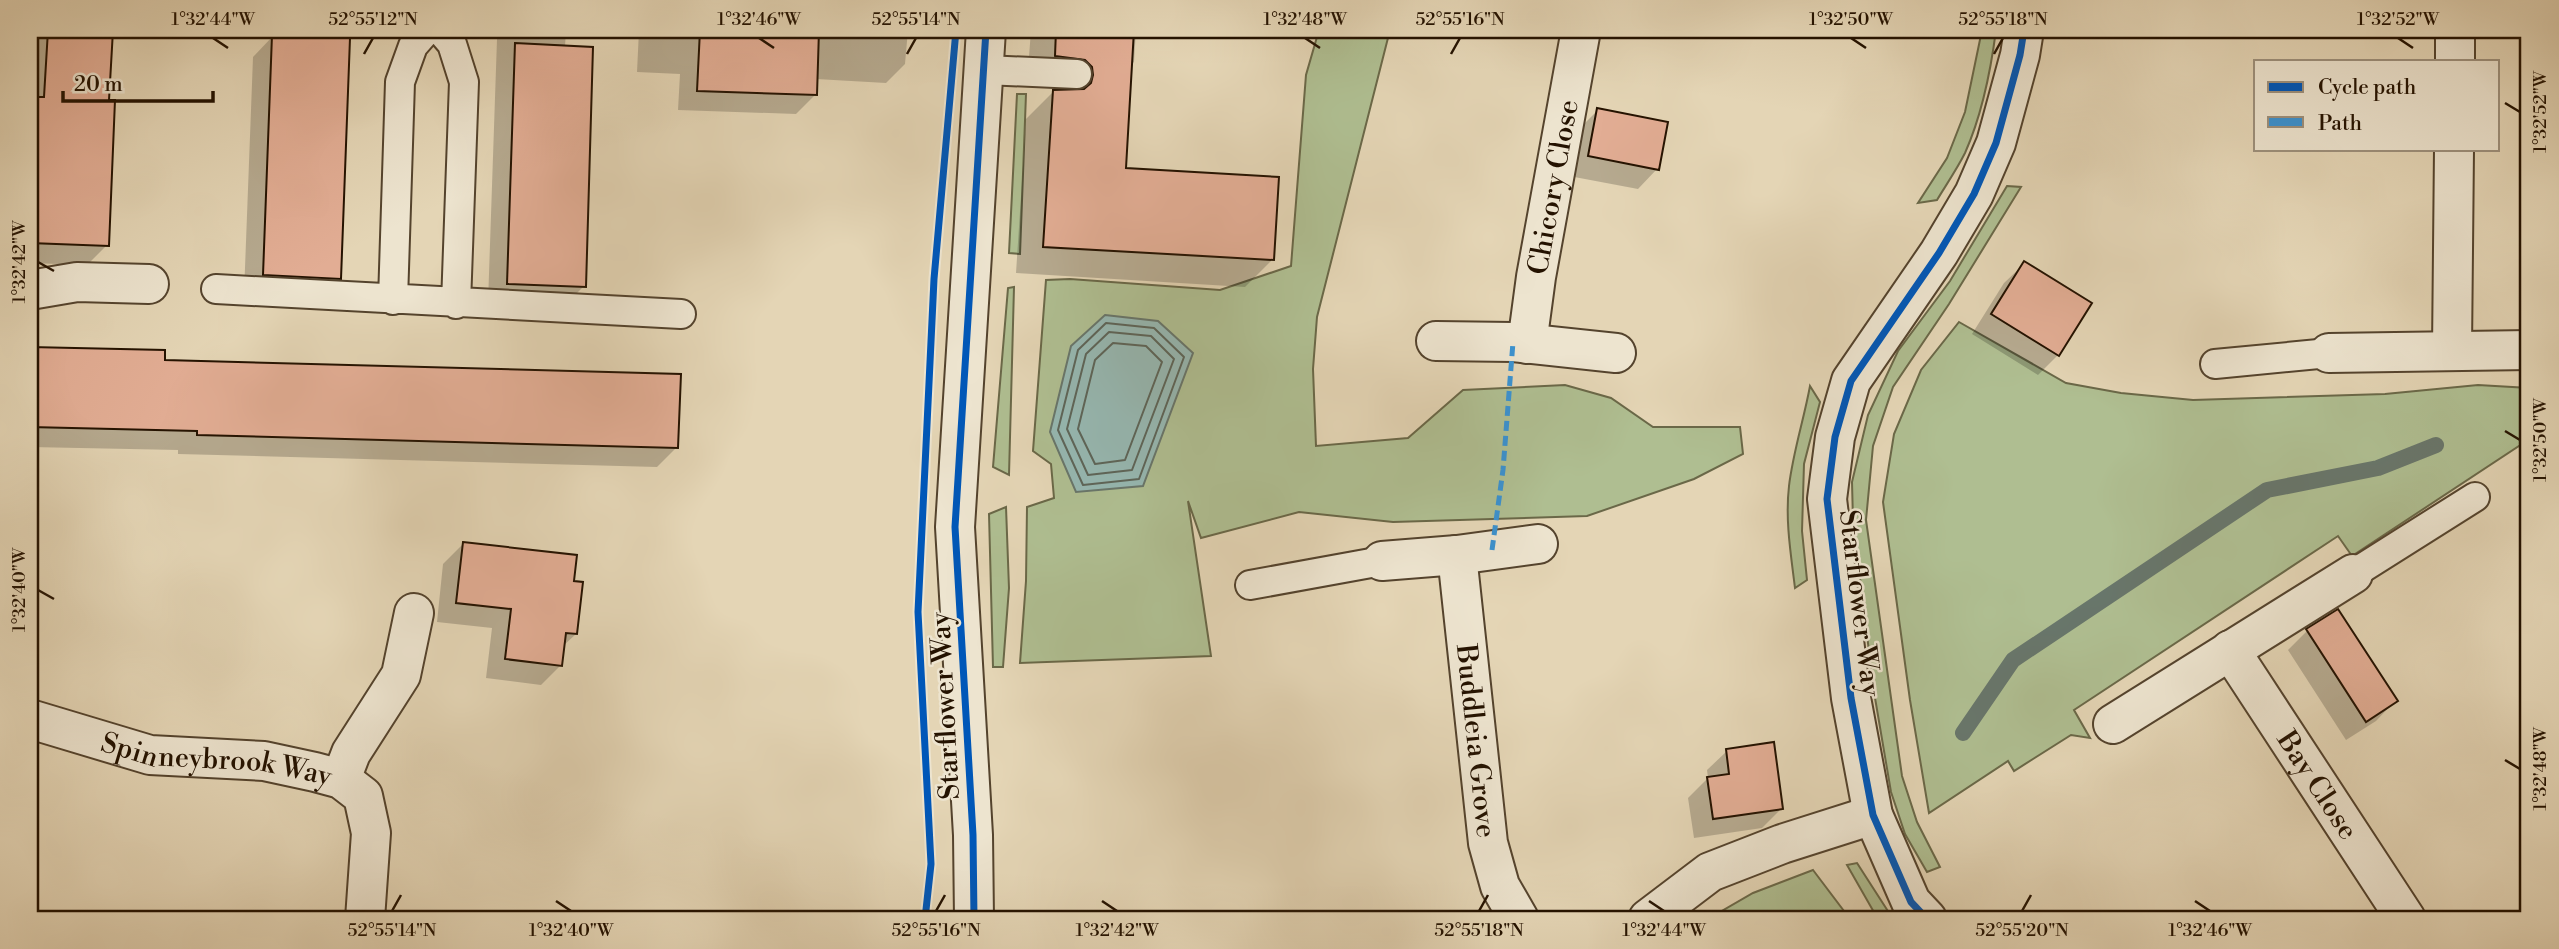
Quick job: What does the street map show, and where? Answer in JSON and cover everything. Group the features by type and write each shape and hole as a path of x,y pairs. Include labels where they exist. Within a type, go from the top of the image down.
{"street":[{"name":"Starflower Way","path":"974,919 973,835 955,527 986,30"},
{"name":"Chicory Close","path":"1527,344 1536,277 1581,30"},
{"name":"Starflower Way","path":"1927,919 1911,902 1872,815 1851,698 1827,499 1835,436 1851,381 1939,253 1974,194 1996,143 2020,55 2024,30"},
{"path":"2455,30 2455,60"},
{"path":"2452,350 2454,150"},
{"path":"30,290 77,282 149,284"},
{"path":"1436,341 1527,344 1616,353"},
{"path":"2329,353 2529,350"},
{"path":"1382,561 1457,555 1538,544"},
{"name":"Buddleia Grove","path":"1457,555 1488,843 1500,886 1519,919"},
{"path":"2113,724 2353,574"},
{"path":"341,779 351,753 401,675 414,613"},
{"name":"Bay Close","path":"2230,650 2406,919"},
{"name":"Spinneybrook Way","path":"30,719 150,755 264,761 341,779 363,796 371,834 365,919"},
{"path":"1648,919 1710,873 1782,844 1872,815"}],"lane":[{"path":"393,300 400,82 413,46 427,30"},
{"path":"439,30 452,44 464,82 456,304"},
{"path":"985,70 1077,74"},
{"path":"216,289 681,314"},
{"path":"2215,365 2329,353"},
{"path":"2353,574 2475,497"},
{"path":"1250,584 1382,561"}],"green space":[{"path":"1319,30 1390,30 1317,317 1313,369 1316,446 1408,438 1463,390 1565,385 1611,398 1653,427 1740,427 1743,454 1694,479 1587,516 1393,522 1299,512 1201,538 1188,501 1211,656 1020,663 1026,581 1027,507 1054,498 1051,464 1033,451 1046,280 1070,279 1220,290 1291,266 1306,75"},
{"path":"1982,30 1996,30 1985,93 1971,139 1937,200 1918,203 1947,158 1965,112"},
{"path":"1017,94 1026,94 1020,254 1009,253"},
{"path":"2007,186 2021,187 1949,304 1893,387 1873,446 1866,520 1902,776 1917,822 1940,867 1927,872 1905,834 1891,792 1874,692 1853,521 1852,482 1868,415 1898,351 1950,281"},
{"path":"1014,287 1009,475 993,467 1008,288"},
{"path":"1959,322 2066,383 2121,393 2193,400 2385,394 2478,385 2529,388 2529,445 2519,446 2352,556 2338,536 2074,710 2090,738 2071,735 2014,771 2008,761 1929,813 1910,700 1883,502 1894,434 1921,370"},
{"path":"1810,386 1820,402 1804,464 1802,531 1807,580 1795,588 1788,499 1793,461"},
{"path":"1006,507 1009,588 1003,667 993,667 989,514"},
{"path":"1857,863 1893,919 1878,919 1847,865"},
{"path":"1813,870 1850,919 1708,919 1753,893"}],"water":[{"path":"1105,315 1158,321 1193,353 1143,486 1076,492 1050,432 1071,346"}],"building":[{"path":"48,30 113,30 109,100 115,100 109,246 30,243 34,97 44,97"},
{"path":"700,30 819,30 817,95 697,91"},
{"path":"1056,30 1134,30 1126,168 1279,177 1274,260 1043,247 1053,90 1084,89 1091,83 1093,75 1092,67 1085,60 1055,56"},
{"path":"272,35 350,38 341,279 263,275"},
{"path":"515,43 593,47 586,287 507,284"},
{"path":"1597,108 1668,122 1659,170 1588,156"},
{"path":"2024,261 2092,303 2059,356 1991,314"},
{"path":"30,347 165,350 165,360 681,374 678,448 197,435 197,431 30,427"},
{"path":"463,542 577,555 574,581 583,582 577,634 566,633 562,666 505,659 511,609 456,603"},
{"path":"2338,609 2398,701 2366,722 2306,629"},
{"path":"1774,742 1783,809 1713,819 1707,777 1729,774 1726,749"}],"waterway":[{"path":"1963,733 2013,660 2267,490 2378,468 2436,445"}],"marked path":[{"path":"1492,550 1503,470 1513,342"}],"cycle path":[{"path":"925,919 931,864 918,612 934,279 956,30"},
{"path":"974,919 973,835 955,527 986,30"},
{"path":"1927,919 1911,902 1873,815 1851,698 1827,499 1835,437 1851,381 1939,253 1974,194 1996,143 2020,55 2024,30"}]}
